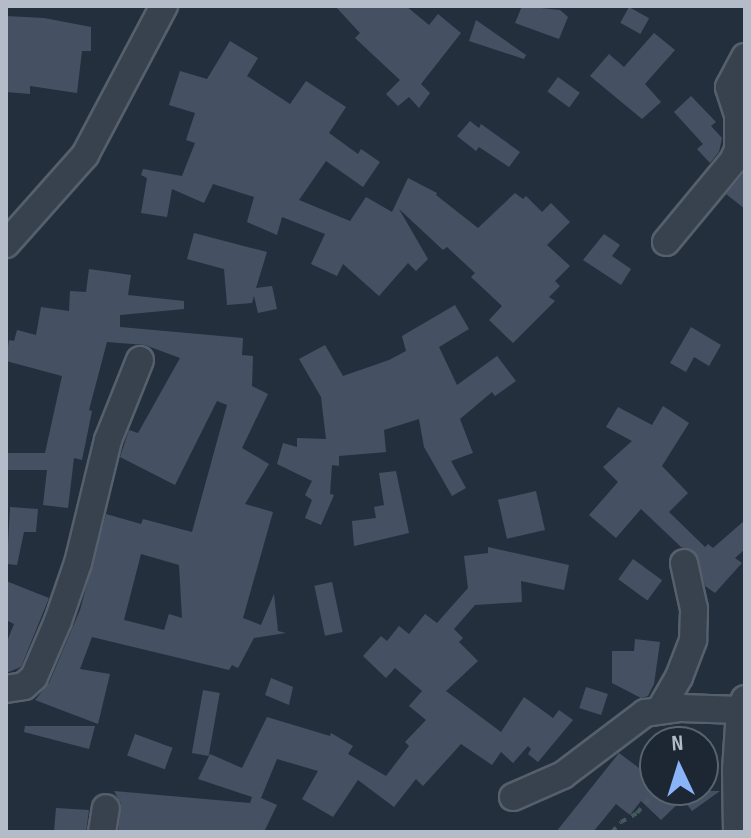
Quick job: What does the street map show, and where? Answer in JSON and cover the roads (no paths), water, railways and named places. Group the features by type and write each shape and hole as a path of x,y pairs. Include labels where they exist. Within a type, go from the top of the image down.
{"street":[{"path":"6,244 85,155 164,6"},
{"path":"666,242 738,150 738,115 729,87 745,57"},
{"path":"6,689 24,686 34,677 58,621 78,563 108,440 140,360"},
{"path":"660,710 679,677 693,640 694,609 684,563"},
{"path":"513,797 563,775 633,719 660,710 743,704 737,832"}]}
